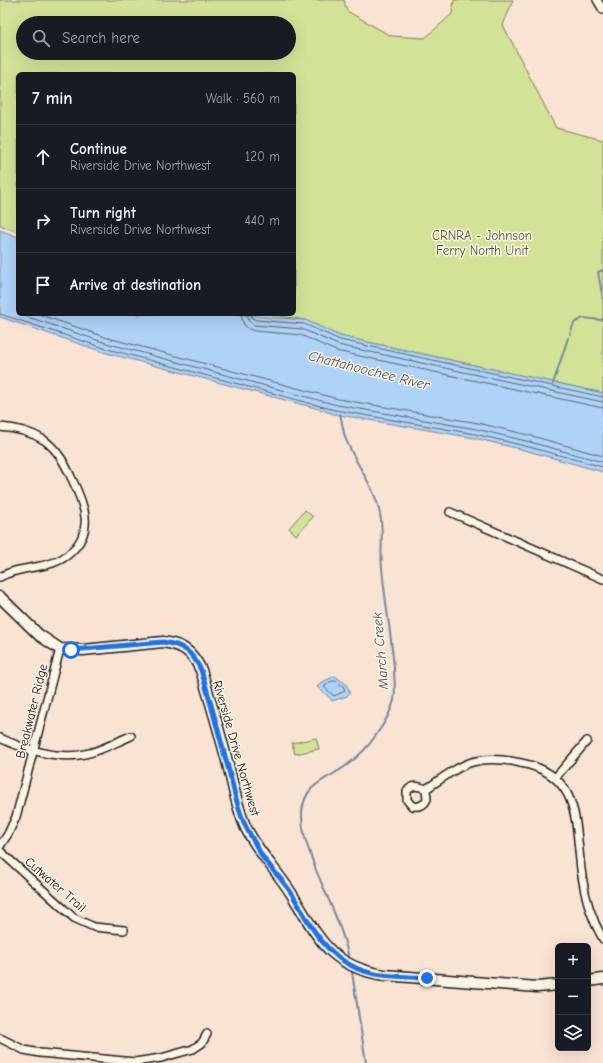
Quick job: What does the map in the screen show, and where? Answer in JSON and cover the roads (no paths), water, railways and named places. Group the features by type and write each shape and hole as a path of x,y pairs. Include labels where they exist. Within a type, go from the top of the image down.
{"street":[{"path":"597,0 603,10"},
{"path":"0,427 12,428 29,433 44,440 55,450 64,462 82,500 86,519 85,527 79,542 71,552 61,560 50,564 7,573 0,577"},
{"path":"450,512 603,579"},
{"path":"0,597 39,635 60,649"},
{"name":"Riverside Drive Northwest","path":"60,649 83,650 163,642 175,644 185,649 195,658 201,670 227,761 236,799 247,829 263,856 290,891 316,936 332,953 344,962 370,973 384,975 537,987 555,984"},
{"name":"Breakwater Ridge","path":"0,846 8,834 16,817 60,649"},
{"path":"0,738 14,744 57,755 84,755 95,752 131,736"},
{"path":"555,778 588,741"},
{"path":"426,789 458,768 472,762 485,759 502,759 525,764 542,770 555,778 566,791 573,806 576,819 582,876 587,900 592,917 603,939"},
{"name":"Cutwater Trail","path":"0,851 74,918 94,927 124,930"},
{"path":"591,981 603,979"},
{"path":"0,1038 24,1050 40,1053 122,1062 135,1062 161,1058 193,1049 202,1043 207,1034"}],"water":[{"name":"Chattahoochee River","path":"0,230 16,236 16,316 257,316 305,320 340,336 603,393 603,472 474,438 334,414 103,352 0,317"},
{"path":"335,676 346,684 350,692 347,696 332,701 317,687 320,683"}],"waterway":[{"path":"603,270 598,272 603,299"},
{"path":"570,334 574,323 583,318 603,319"},
{"path":"553,384 568,338"},
{"name":"March Creek","path":"340,414 345,437 374,494 380,514 382,528 382,568 393,655 395,688 394,700 391,709 384,723 373,739 351,762 312,788 307,794 302,812 307,845 338,922 349,958"},
{"name":"March Creek","path":"352,972 366,1063"}],"park label":[{"name":"CRNRA - Johnson Ferry North Unit","path":"482,242"}]}
